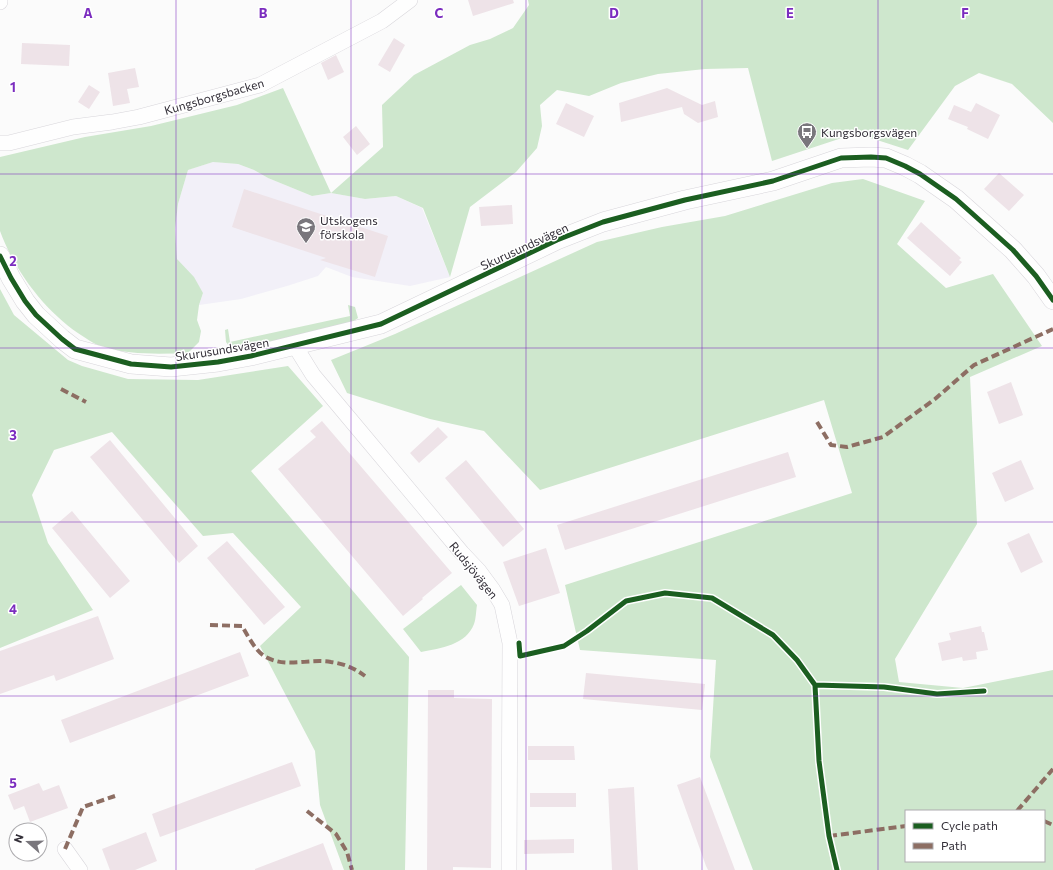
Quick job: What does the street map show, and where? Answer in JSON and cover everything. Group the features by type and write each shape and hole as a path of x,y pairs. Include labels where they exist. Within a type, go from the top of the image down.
{"street":[{"name":"Kungsborgsbacken","path":"0,143 9,143 73,127 112,122 140,116 260,85 382,21 410,0"},
{"name":"Skurusundsvägen","path":"0,256 14,283 36,315 75,349 131,364 171,367 251,356 381,324 557,240 603,222 685,200 773,181 841,158 858,156 886,158 920,174 956,199 1013,250 1036,276 1053,300"},
{"name":"Rudsjövägen","path":"294,346 313,375 479,571 502,605 510,643 510,870"},
{"path":"65,849 80,870"}],"shaded area":[{"name":"Utskogens förskola","path":"213,162 238,164 312,196 331,193 365,199 396,196 422,208 450,277 410,286 352,277 326,267 318,276 287,286 241,299 199,305 203,293 177,259 175,229 178,204 188,170"}],"green space":[{"path":"528,0 1053,0 1053,123 1012,84 979,73 955,86 908,150 854,134 772,161 748,68 705,69 658,74 621,83 589,96 557,90 540,105 542,126 537,148 516,172 470,207 450,277 423,208 396,196 365,199 331,193 383,147 382,105 414,75 470,45 490,39 513,28 529,5"},
{"path":"283,88 331,193 312,196 238,164 213,162 188,170 178,204 175,229 177,259 194,277 203,293 199,305 197,320 201,331 199,342 188,353 155,354 113,350 95,344 70,328 45,304 23,276 14,262 0,231 0,157 85,137 151,126 237,105"},
{"path":"863,179 925,201 897,244 946,288 993,274 1042,346 970,377 977,524 895,659 899,682 963,688 1053,670 1053,870 753,870 710,757 716,660 580,650 565,585 852,493 824,400 540,490 484,431 430,419 347,393 331,360 395,334 597,242 662,227 725,216 832,183"},
{"path":"0,289 14,315 68,360 82,366 128,379 198,380 288,366 323,406 251,471 409,657 405,870 344,870 320,805 315,751 260,646 301,607 233,533 203,536 112,432 54,450 32,495 48,543 93,610 0,648"},
{"path":"348,305 355,307 358,318 348,325 252,349 235,348 229,346 226,342 225,330 228,329 230,342 350,316"},
{"path":"461,585 477,605 475,622 470,631 465,637 452,644 421,652 403,629"}],"building":[{"path":"468,0 513,0 514,3 473,16"},
{"path":"394,38 405,45 390,72 378,65"},
{"path":"22,43 70,45 69,66 21,64"},
{"path":"336,55 344,72 328,80 321,63"},
{"path":"135,68 139,87 127,89 130,103 113,106 108,73"},
{"path":"89,85 100,92 89,109 78,102"},
{"path":"667,88 702,105 715,101 718,117 698,123 684,114 682,107 621,122 619,103"},
{"path":"566,103 594,116 584,137 556,124"},
{"path":"976,103 1000,115 988,139 967,129 968,127 948,119 954,105 971,112"},
{"path":"356,126 370,144 357,155 343,137"},
{"path":"999,173 1024,195 1009,211 984,189"},
{"path":"244,189 388,236 375,277 320,260 326,258 232,227"},
{"path":"512,205 513,224 481,226 479,207"},
{"path":"921,222 961,258 959,260 962,262 950,276 907,238"},
{"path":"1011,382 1023,415 999,424 987,392"},
{"path":"322,421 452,573 403,616 278,469 316,437 310,431"},
{"path":"438,427 448,437 419,463 410,453"},
{"path":"110,440 198,546 179,563 90,457"},
{"path":"788,452 796,477 565,550 557,525"},
{"path":"466,460 524,529 503,547 445,478"},
{"path":"1021,460 1034,489 1005,502 992,473"},
{"path":"72,511 130,581 110,598 52,528"},
{"path":"1029,533 1043,562 1021,573 1007,543"},
{"path":"227,541 285,607 264,625 207,558"},
{"path":"546,548 560,593 519,606 503,562"},
{"path":"98,616 114,659 56,681 54,675 0,694 0,651"},
{"path":"981,626 988,650 976,652 977,659 963,661 962,657 942,661 938,643 951,640 949,633"},
{"path":"240,652 249,676 70,743 61,720"},
{"path":"586,673 705,684 702,710 583,699"},
{"path":"428,690 454,690 454,698 492,699 491,868 453,867 453,870 427,870"},
{"path":"528,746 574,746 575,760 528,760"},
{"path":"292,762 301,786 160,837 152,814"},
{"path":"700,777 735,870 708,870 706,866 677,785"},
{"path":"39,783 43,791 59,785 68,808 30,822 24,806 14,810 8,795"},
{"path":"634,787 638,870 612,870 608,789"},
{"path":"530,793 576,793 576,807 530,807"},
{"path":"146,832 157,861 135,870 110,870 102,849"},
{"path":"574,839 574,853 524,854 524,840"},
{"path":"323,843 333,870 255,870 255,869"}],"marked path":[{"path":"817,422 831,445 847,447 883,437 935,399 974,365 1053,329"},
{"path":"61,389 86,402"},
{"path":"210,625 242,626 258,650 264,656 272,660 289,663 323,661 336,663 349,667 365,676"},
{"path":"1018,810 1053,769"},
{"path":"65,849 83,807 115,796"},
{"path":"307,811 336,834 347,852 352,870"},
{"path":"1045,821 1053,825"},
{"path":"829,836 905,826"}],"cycle path":[{"path":"0,256 25,301 36,315 75,349 131,364 171,367 218,362 251,356 381,324 557,240 603,222 685,200 773,181 841,158 871,157 886,158 905,166 920,174 956,199 1013,250 1036,276 1053,300"},
{"path":"519,643 520,656 564,646 587,631 626,601 665,593 712,598 773,635 797,660 815,685 884,687 937,694 984,691"},
{"path":"815,685 819,761 829,836 837,870"}],"place":[{"name":"Kungsborgsvägen","path":"807,149"},
{"name":"Utskogens förskola","path":"306,244"}]}
